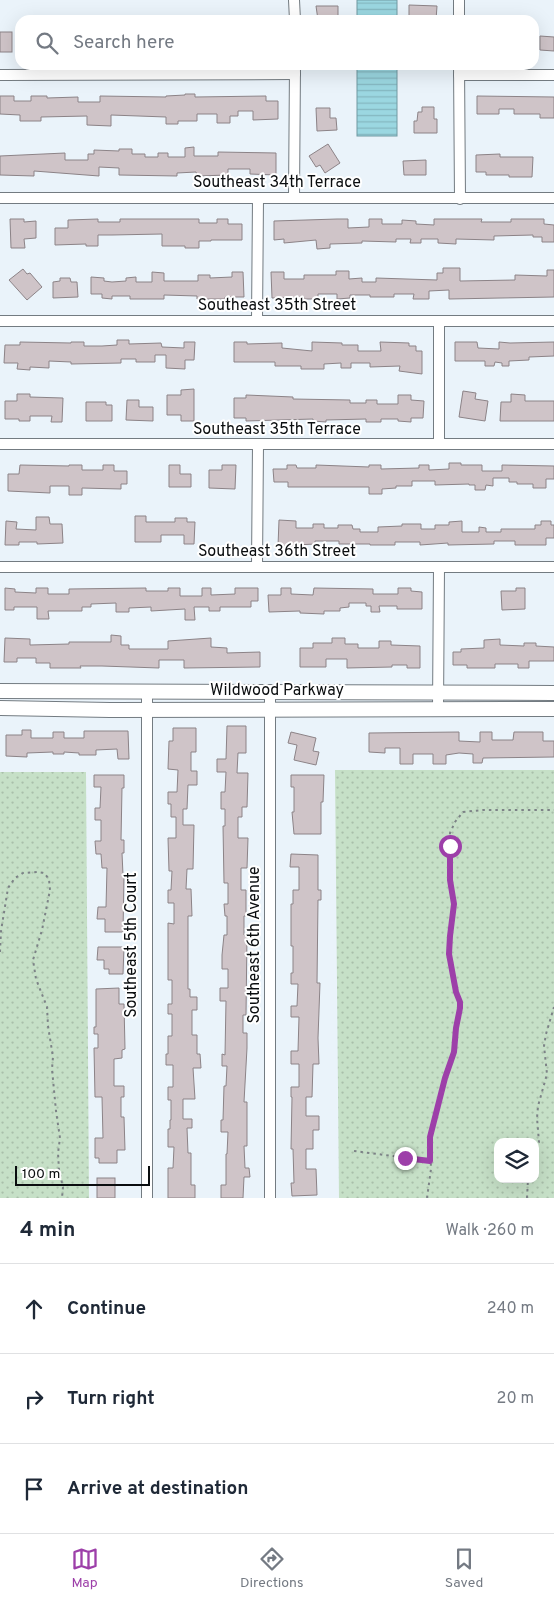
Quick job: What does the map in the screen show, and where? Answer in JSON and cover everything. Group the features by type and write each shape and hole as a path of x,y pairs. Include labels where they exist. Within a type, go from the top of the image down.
{"street":[{"path":"294,0 295,15"},
{"path":"459,0 459,15"},
{"path":"0,75 295,70 294,198"},
{"path":"460,198 459,70 554,75"},
{"name":"Southeast 34th Terrace","path":"0,198 554,198"},
{"path":"257,321 258,198"},
{"name":"Southeast 35th Street","path":"0,322 554,321"},
{"path":"439,322 439,444"},
{"name":"Southeast 35th Terrace","path":"0,444 554,444"},
{"path":"257,567 258,444"},
{"name":"Southeast 36th Street","path":"0,567 554,567"},
{"path":"438,709 439,567"},
{"name":"Wildwood Parkway","path":"0,691 554,693"},
{"name":"Southeast 5th Court","path":"147,692 147,1198"},
{"name":"Southeast 6th Avenue","path":"270,693 270,1198"},
{"name":"Wildwood Parkway","path":"0,708 147,710 554,709"}],"path":[{"path":"427,1198 430,1137 445,1078 454,1052 460,1008 449,954 454,904 450,880 450,833 455,822 463,812 483,810 554,810"},
{"path":"0,952 1,931 8,888 15,878 23,873 44,873 49,879 50,890 42,930 33,960 36,979 47,1007 60,1138 58,1152 59,1170 63,1187 62,1198"},
{"path":"538,1138 536,1118 547,1074 544,1046 554,1007"},
{"path":"354,1151 430,1161"},
{"path":"527,1198 528,1183"}],"green space":[{"path":"335,770 554,770 554,1198 339,1198"},
{"path":"0,772 86,772 89,1198 0,1198"}],"water":[{"path":"357,0 397,0 397,15 357,15"},
{"path":"357,70 397,70 397,136 357,136"}],"building":[{"path":"409,5 437,6 436,15 409,15"},
{"path":"316,6 338,6 338,15 317,15"},
{"path":"0,32 12,32 12,52 0,52"},
{"path":"540,36 554,37 554,51 540,50"},
{"path":"195,94 195,97 266,96 266,101 278,101 278,119 253,120 253,111 238,111 238,116 230,116 230,123 217,123 217,114 197,114 197,121 178,121 178,124 166,124 166,117 111,115 111,126 87,125 87,116 41,117 41,121 20,121 20,115 0,114 0,96 14,96 14,101 31,101 31,96 47,96 47,98 78,97 78,102 100,102 100,96 166,97"},
{"path":"477,96 554,97 554,118 540,118 540,114 514,114 514,109 499,109 499,114 477,114"},
{"path":"422,107 434,107 434,119 437,119 437,133 414,133 414,121 417,121 418,112 422,112"},
{"path":"316,108 330,108 330,118 336,118 337,130 317,131"},
{"path":"328,144 340,163 325,173 320,165 316,167 309,156"},
{"path":"194,147 194,156 218,156 218,152 276,153 276,175 250,174 250,169 228,169 228,175 197,176 196,172 177,173 177,176 119,175 119,168 99,167 99,176 34,171 34,176 0,175 0,156 65,153 65,160 88,160 88,154 94,154 94,150 119,151 119,149 132,149 132,154 145,154 145,157 158,157 158,153 168,153 168,157 185,157 185,148"},
{"path":"500,154 500,157 533,157 532,177 486,175 486,172 476,172 476,155"},
{"path":"426,160 426,175 404,175 403,161"},
{"path":"10,219 24,219 24,222 36,221 36,238 24,239 25,248 11,248"},
{"path":"98,219 98,222 120,222 120,219 199,219 199,223 217,223 217,219 228,219 228,224 242,224 242,240 199,241 199,248 185,248 185,246 162,246 162,234 98,235 98,246 86,246 86,244 55,245 55,228 68,228 68,220"},
{"path":"348,219 348,228 369,227 369,219 382,219 382,224 402,224 402,220 416,221 416,224 434,225 434,219 482,219 481,222 511,222 511,219 544,219 544,224 554,225 554,242 542,242 542,237 533,237 533,235 494,236 494,240 456,239 456,244 438,243 438,239 421,239 421,243 410,243 411,239 396,239 396,242 362,241 362,243 330,244 330,248 317,249 316,240 284,243 284,239 274,240 274,221"},
{"path":"443,268 460,268 460,281 515,280 515,275 547,276 547,270 554,270 554,297 449,299 449,290 429,291 429,299 413,299 414,294 394,294 394,297 350,295 350,298 337,299 337,294 318,294 318,299 304,299 304,297 272,298 271,272 284,272 284,279 304,279 304,275 336,275 336,271 349,271 349,279 362,278 362,282 376,282 376,278 437,280 437,273 443,273"},
{"path":"23,269 27,274 30,273 42,287 27,300 9,280"},
{"path":"152,272 164,273 164,281 198,281 198,275 210,275 210,278 232,277 232,272 243,272 244,297 197,299 197,296 164,295 164,299 130,299 130,296 112,296 112,299 102,298 102,294 91,294 91,277 104,278 104,281 112,282 126,281 126,278 136,277 136,282 152,282"},
{"path":"60,278 70,278 71,282 77,282 78,297 53,298 53,282 60,281"},
{"path":"117,340 129,340 129,344 161,343 162,347 184,348 184,342 195,342 194,360 185,360 185,369 166,368 166,355 155,355 155,362 136,362 136,359 121,359 121,363 71,364 71,362 49,361 49,368 30,367 30,370 17,369 18,363 4,363 5,345 20,345 20,342 84,342 84,346 102,346 117,345"},
{"path":"234,342 247,342 247,344 282,343 282,348 312,351 312,342 358,345 358,351 381,351 380,342 409,343 409,346 416,346 416,351 422,351 422,374 399,371 400,366 370,367 370,363 351,363 351,368 341,368 341,363 324,364 324,369 301,369 301,366 275,366 275,362 234,362"},
{"path":"455,342 477,342 478,348 499,349 499,342 554,342 554,356 529,357 529,360 509,361 509,366 502,366 502,363 495,362 494,366 485,366 485,361 455,361"},
{"path":"194,389 194,421 181,421 181,415 167,415 167,395 181,395 181,390"},
{"path":"463,391 476,393 475,399 488,401 485,421 459,417"},
{"path":"17,394 30,394 30,397 63,398 62,422 51,422 52,416 30,416 30,421 5,419 5,401 17,401"},
{"path":"511,394 525,395 525,401 554,401 554,421 500,421 501,402 511,402"},
{"path":"246,395 293,397 293,399 350,400 350,403 366,403 366,400 377,400 377,404 398,404 398,395 411,395 411,400 424,401 423,418 411,418 411,422 398,421 398,419 381,419 381,422 366,422 366,419 326,420 326,422 313,421 313,419 246,421 246,418 234,418 234,398 246,398"},
{"path":"127,400 139,400 139,407 153,407 153,421 126,420"},
{"path":"86,402 106,402 106,405 112,405 112,421 86,421"},
{"path":"449,463 482,465 482,471 502,471 502,465 554,466 554,479 546,479 546,488 533,488 533,484 509,482 509,478 493,478 493,486 486,485 485,490 475,490 475,485 469,484 435,485 435,481 412,481 412,486 396,486 396,488 382,489 382,494 369,494 369,487 288,487 288,482 274,482 273,469 287,469 287,465 296,465 297,468 316,468 316,465 369,467 369,465 381,465 381,469 419,468 419,465 429,465 429,470 449,469"},
{"path":"20,465 82,465 82,470 103,470 103,465 114,465 114,471 127,471 127,484 121,484 121,489 82,488 82,495 69,495 69,486 50,486 50,493 8,491 8,474 19,474"},
{"path":"169,465 180,465 180,474 191,474 191,487 169,487"},
{"path":"222,465 236,465 235,489 209,488 209,470 222,470"},
{"path":"135,516 146,516 146,522 175,522 175,518 187,518 187,522 195,522 194,544 184,544 184,535 161,535 161,542 135,542"},
{"path":"36,517 49,517 50,524 62,524 63,543 37,544 37,542 19,542 19,545 5,545 6,521 17,522 16,529 36,530"},
{"path":"279,520 296,521 296,528 313,528 313,524 324,524 324,528 352,525 353,529 360,529 360,532 378,532 378,527 402,526 402,524 421,524 421,529 435,529 435,525 449,525 449,522 462,521 462,532 479,532 479,527 486,528 486,532 501,532 501,529 535,529 535,525 541,525 541,521 551,521 551,525 554,525 554,538 546,538 546,545 515,545 515,541 494,541 494,544 448,545 448,543 420,545 420,542 395,542 395,545 370,545 339,544 339,541 315,541 315,544 278,546"},
{"path":"5,588 15,589 15,592 36,593 36,588 48,588 48,594 69,594 69,589 146,588 146,591 168,591 168,588 180,588 180,596 202,596 202,588 211,588 211,595 235,594 235,588 258,588 258,601 251,601 251,607 220,607 220,611 209,611 209,607 194,607 195,620 185,620 185,609 151,611 151,607 129,608 129,612 116,612 116,603 91,604 91,607 82,607 82,611 48,611 49,619 37,619 37,607 14,607 14,610 5,610"},
{"path":"281,588 291,588 291,594 313,595 314,588 373,589 373,594 398,594 398,588 411,588 411,591 422,592 422,609 397,609 397,606 379,606 380,612 371,612 371,606 366,606 366,603 349,603 349,607 340,608 340,611 324,611 324,614 300,613 300,611 269,612 268,595 281,595"},
{"path":"516,588 525,588 525,609 502,610 501,591 516,591"},
{"path":"111,635 121,636 121,645 129,645 129,649 168,649 168,641 211,638 211,647 227,648 227,653 260,652 260,667 184,668 184,660 159,660 159,668 80,666 81,668 50,668 50,663 36,663 36,658 17,658 17,662 4,662 5,638 30,639 30,645 69,644 69,642 111,642"},
{"path":"332,638 345,638 345,644 358,644 358,648 379,648 379,641 391,641 391,645 420,646 420,668 407,668 407,665 392,665 392,667 347,668 347,659 326,659 326,667 300,667 300,648 313,648 313,643 332,643"},
{"path":"500,639 500,645 524,646 524,643 536,643 536,646 554,647 554,661 529,661 529,668 518,668 518,664 495,664 495,668 467,668 467,665 453,665 453,652 461,652 461,649 484,648 484,640"},
{"path":"227,726 246,726 246,753 238,753 237,773 248,773 247,807 242,807 242,817 238,817 238,838 248,838 247,868 241,868 241,890 246,890 244,935 247,935 246,1015 243,1015 243,1033 247,1033 244,1102 247,1102 247,1146 244,1146 245,1168 249,1168 250,1177 244,1177 243,1198 221,1198 221,1185 226,1185 228,1132 221,1132 227,1066 222,1066 222,1054 225,1055 226,1001 220,1001 220,988 228,988 228,969 222,969 222,955 224,935 227,935 227,916 225,916 224,904 228,904 228,883 224,883 223,826 225,826 225,809 221,809 221,792 225,792 226,772 217,772 217,759 226,759"},
{"path":"173,728 196,728 196,752 191,752 191,771 197,771 197,785 188,785 187,809 183,809 183,825 194,825 193,869 187,869 186,889 191,889 192,916 188,916 188,989 190,989 190,997 197,997 197,1010 192,1010 192,1035 197,1035 197,1054 200,1054 201,1068 193,1068 195,1099 183,1099 183,1119 192,1119 192,1128 187,1128 188,1153 191,1153 191,1185 195,1185 195,1198 168,1198 168,1168 173,1168 174,1147 168,1147 171,1100 168,1100 168,1087 173,1087 173,1065 166,1065 168,1036 172,1036 172,1014 168,1014 168,1004 172,1004 172,980 168,980 168,923 174,924 174,903 168,903 168,890 171,890 172,871 169,871 168,838 176,838 176,817 171,817 171,804 168,804 168,792 177,792 178,770 168,769 169,741 173,741"},
{"path":"22,730 31,730 31,738 53,738 53,732 64,732 64,738 84,738 84,731 128,731 129,759 118,759 117,749 96,750 96,755 79,755 79,753 64,752 64,754 53,754 53,752 27,753 27,757 6,756 6,735 22,735"},
{"path":"291,732 316,738 313,751 319,752 316,765 294,760 297,745 288,743"},
{"path":"459,732 459,741 480,742 480,732 492,732 492,740 513,740 514,732 543,732 543,741 554,741 554,757 483,758 482,763 473,763 473,754 459,753 446,755 446,764 433,764 433,754 413,754 413,764 400,764 400,748 385,748 385,753 369,752 369,733"},
{"path":"94,775 124,775 121,840 124,840 124,853 122,853 124,875 123,932 105,932 105,919 97,919 98,907 106,907 107,868 102,868 101,854 96,854 95,841 101,841 101,820 95,820 95,808 100,808 101,787 94,787"},
{"path":"291,775 324,775 323,802 321,802 321,834 294,834 292,812 294,812 294,787 291,787"},
{"path":"291,854 318,855 318,890 321,890 321,900 318,900 317,983 320,983 319,1064 313,1064 312,1097 306,1097 306,1116 319,1116 319,1130 313,1130 313,1149 306,1149 306,1169 316,1169 317,1195 292,1196 291,1183 294,1183 293,1149 291,1149 291,1087 299,1087 299,1064 291,1064 291,1051 298,1051 299,1017 291,1017 291,1006 297,1006 298,984 291,984 293,946 291,946 291,904 293,904 293,890 299,890 299,867 290,867"},
{"path":"98,947 124,947 123,974 109,974 109,969 104,969 104,960 97,960"},
{"path":"119,988 119,1004 124,1004 125,1049 122,1050 122,1058 114,1059 114,1086 124,1086 124,1097 121,1097 121,1117 124,1117 125,1150 117,1150 117,1163 99,1163 99,1158 95,1158 95,1138 103,1138 102,1097 95,1097 94,1048 98,1048 98,1034 94,1034 94,1027 96,1027 96,989"},
{"path":"97,1178 115,1178 115,1198 97,1198"}],"route":[{"path":"405,1158 430,1161 430,1137 445,1078 454,1052 460,1002 456,992 449,954 454,917 450,880 450,846"}]}
